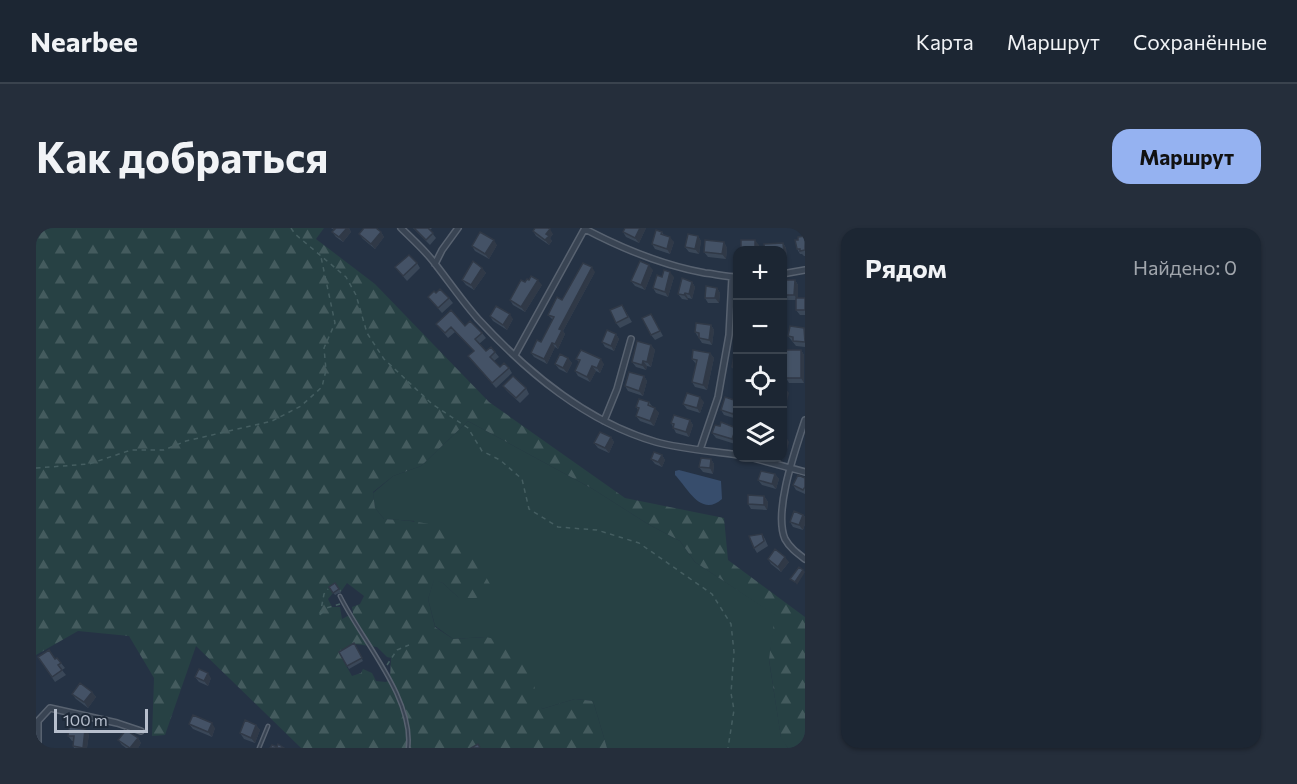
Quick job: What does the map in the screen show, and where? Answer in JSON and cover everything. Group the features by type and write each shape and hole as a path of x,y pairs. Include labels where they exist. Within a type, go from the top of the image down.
{"street":[{"path":"401,228 435,264 477,317 556,391 604,421 631,434 658,442 733,453"},
{"path":"435,264 458,228"},
{"path":"515,355 585,229 624,250 656,261 687,270 733,277"},
{"path":"787,273 805,270"},
{"path":"700,450 718,398 733,296"},
{"path":"604,421 617,389 632,339"},
{"path":"805,420 791,466 783,506 783,528 787,542 794,551 805,558"},
{"path":"772,462 805,472"},
{"path":"38,748 38,722 50,708 117,723 141,731"}],"lane":[{"path":"340,596 404,709 410,736 408,748"},
{"path":"259,748 268,726"}],"path":[{"path":"291,228 320,257 346,277 356,295 367,333 384,359 432,404 468,428 482,452 500,460 522,479 529,509 558,527 597,530 639,543 712,594 731,624 734,652 731,693 734,710 728,748"},
{"path":"36,468 89,465 131,450 164,450 186,441 272,421 301,406 322,387 326,370 324,348 335,323 320,257"},
{"path":"328,589 324,594 320,615 326,608 343,602"},
{"path":"384,672 397,650 409,645"}],"green space":[{"path":"36,228 324,228 316,239 375,284 489,402 625,498 724,518 728,560 805,617 805,748 788,748 781,738 769,659 775,615 695,562 680,541 648,524 593,489 468,421 421,466 393,476 373,492 375,508 384,519 427,524 449,531 469,551 494,591 476,598 459,598 443,583 434,580 428,599 435,627 453,639 486,637 520,645 542,709 575,699 593,701 607,748 301,748 196,646 165,735 152,736 154,678 129,636 78,631 36,655","holes":["347,583 364,596 360,604 352,607 353,613 342,619 340,607 332,607 328,599 334,592 340,593","355,644 377,647 391,658 390,679 386,682 376,681 372,673 363,669 361,673 352,676 339,653"]},
{"path":"468,421 593,489 648,524 680,541 695,562 776,615 769,660 781,737 788,748 607,748 593,701 575,699 542,709 486,637 453,639 435,626 428,599 434,579 443,583 459,598 414,521 384,519 375,508 373,493 393,476 421,466"}],"water":[{"path":"679,470 721,481 722,499 707,505 695,499 675,475 675,471"}],"building":[{"path":"333,228 347,228 339,237 332,232 335,229"},
{"path":"364,228 376,228 381,232 371,244 359,234"},
{"path":"414,228 428,228 433,233 426,240"},
{"path":"535,228 550,229 546,234 549,236 545,240 533,231"},
{"path":"625,228 640,228 635,238 623,232"},
{"path":"656,230 670,237 667,249 652,244"},
{"path":"480,232 494,240 485,254 472,246"},
{"path":"688,234 698,236 695,249 685,247"},
{"path":"805,236 805,250 800,251 797,249 795,240"},
{"path":"705,240 724,242 722,254 704,252"},
{"path":"741,240 755,240 755,246 741,246"},
{"path":"783,243 783,246 764,246 764,244"},
{"path":"409,255 417,263 403,276 395,267"},
{"path":"473,261 482,268 471,285 462,280"},
{"path":"640,261 649,265 641,285 631,281"},
{"path":"583,263 592,267 559,329 562,330 555,344 552,343 544,359 531,353 537,340 541,342 554,317 548,315 557,297 562,300"},
{"path":"664,270 670,272 665,292 653,288 657,275 662,277"},
{"path":"531,276 538,280 521,307 510,300 521,280 525,282"},
{"path":"682,278 692,282 689,294 678,294"},
{"path":"787,280 795,280 794,295 787,295"},
{"path":"706,286 717,288 715,298 705,298"},
{"path":"440,289 449,298 438,308 428,297"},
{"path":"796,298 805,298 805,310 796,310"},
{"path":"622,305 628,317 616,323 610,310"},
{"path":"496,306 510,314 503,325 490,316"},
{"path":"451,310 465,326 470,321 482,333 475,339 486,351 491,347 495,352 490,357 500,367 504,363 509,368 492,383 468,356 474,351 451,327 445,333 436,324"},
{"path":"651,314 660,331 651,335 642,318"},
{"path":"696,323 711,325 709,340 699,338 699,333 695,332"},
{"path":"790,326 804,328 805,342 793,341 793,337 788,336"},
{"path":"607,330 616,334 611,346 602,342"},
{"path":"637,341 651,345 647,362 643,361 642,365 632,362"},
{"path":"581,350 601,359 597,368 592,366 587,377 575,371 580,360 576,359"},
{"path":"693,350 710,353 703,385 692,382 697,360 692,359"},
{"path":"787,350 801,350 801,378 787,378"},
{"path":"560,354 568,358 563,368 555,364"},
{"path":"629,372 644,376 639,391 625,386"},
{"path":"513,376 526,388 516,398 503,386"},
{"path":"687,393 700,397 697,408 683,404"},
{"path":"725,397 733,400 733,414 721,410"},
{"path":"639,399 649,402 648,405 655,408 650,421 636,416"},
{"path":"674,415 690,420 686,432 673,428 674,424 671,423"},
{"path":"721,422 733,427 732,439 712,433 715,425 720,426"},
{"path":"600,432 611,437 605,448 594,443"},
{"path":"654,452 662,455 658,462 651,459"},
{"path":"701,458 711,459 710,468 699,467"},
{"path":"761,471 775,474 772,484 758,480"},
{"path":"798,475 805,478 803,490 793,485"},
{"path":"748,495 764,496 764,505 748,504"},
{"path":"794,511 803,515 799,525 790,522"},
{"path":"762,534 764,541 754,548 749,536"},
{"path":"775,549 785,557 778,567 768,559"},
{"path":"799,567 803,570 795,582 790,579"},
{"path":"335,583 339,589 333,593 329,587"},
{"path":"354,643 362,658 347,666 339,652"},
{"path":"49,650 61,663 58,665 62,670 52,677 38,657"},
{"path":"199,669 208,673 204,681 195,677"},
{"path":"80,683 92,692 84,702 72,694"},
{"path":"193,715 212,723 208,732 189,724"},
{"path":"245,720 256,725 251,738 240,733"},
{"path":"69,727 85,729 83,748 73,746 74,736 68,736"},
{"path":"126,730 138,738 130,748 118,740"},
{"path":"278,744 284,748 270,748 272,745 277,747"}]}
